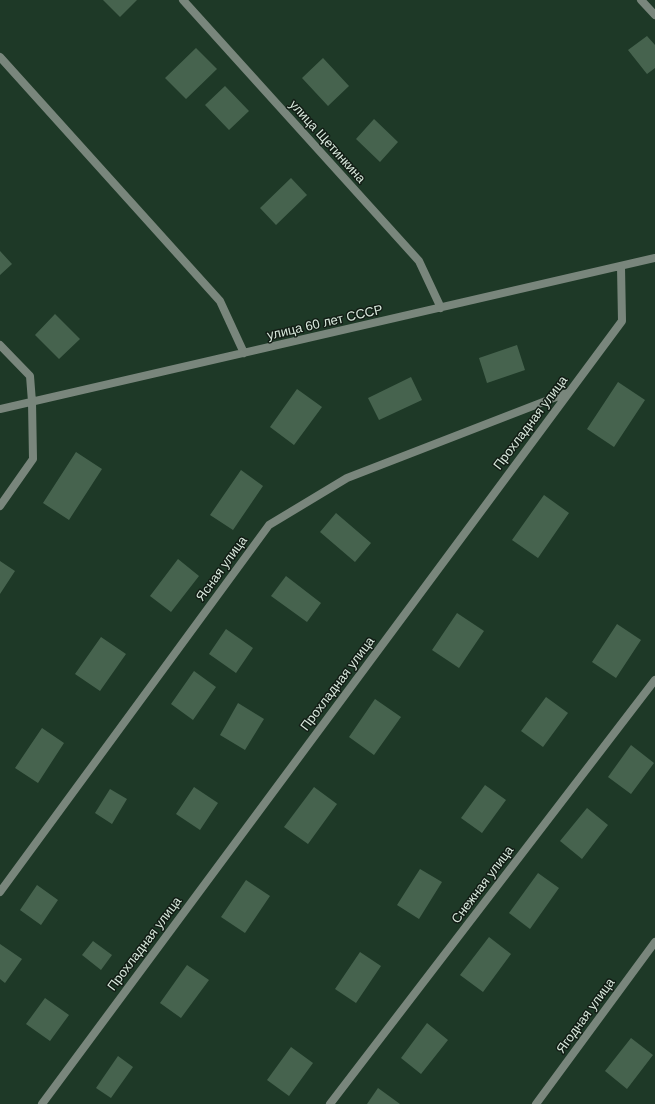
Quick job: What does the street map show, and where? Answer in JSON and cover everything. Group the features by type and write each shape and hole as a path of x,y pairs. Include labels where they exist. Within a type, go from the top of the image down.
{"street":[{"name":"улица Щетинкина","path":"183,0 419,261 441,308"},
{"path":"641,0 655,15"},
{"path":"0,57 220,301 244,354"},
{"name":"улица 60 лет СССР","path":"0,409 244,354 655,258"},
{"name":"Прохладная улица","path":"42,1104 622,321 621,267"},
{"path":"0,345 30,376 32,402 32,459 0,506"},
{"name":"Ясная улица","path":"0,892 269,525 347,478 569,392"},
{"name":"Снежная улица","path":"330,1104 655,680"},
{"name":"Ягодная улица","path":"536,1104 655,942"}],"building":[{"path":"103,0 137,0 120,17"},
{"path":"647,36 655,45 655,68 647,74 628,50"},
{"path":"196,48 217,69 186,99 165,78"},
{"path":"323,58 349,86 328,106 302,78"},
{"path":"225,86 249,111 229,130 205,105"},
{"path":"374,119 398,142 380,162 356,139"},
{"path":"291,178 307,195 276,225 260,208"},
{"path":"0,251 12,264 0,275"},
{"path":"55,314 80,339 59,359 35,335"},
{"path":"517,345 525,370 487,383 479,358"},
{"path":"411,377 422,400 379,420 368,398"},
{"path":"618,382 645,400 614,447 587,429"},
{"path":"297,389 322,407 294,445 270,427"},
{"path":"76,452 102,469 69,520 43,503"},
{"path":"241,470 263,486 233,530 210,515"},
{"path":"544,495 569,513 538,558 512,540"},
{"path":"336,513 371,543 355,562 320,532"},
{"path":"178,559 199,576 171,612 150,596"},
{"path":"0,561 15,571 0,594"},
{"path":"286,576 321,603 307,622 271,596"},
{"path":"457,613 484,631 459,668 432,650"},
{"path":"617,624 641,640 616,678 592,662"},
{"path":"226,629 253,648 236,673 209,654"},
{"path":"101,637 126,654 100,691 75,674"},
{"path":"194,671 216,687 193,720 171,704"},
{"path":"546,697 568,713 543,747 521,731"},
{"path":"375,699 401,717 374,755 349,737"},
{"path":"238,703 264,719 245,750 220,735"},
{"path":"42,728 64,743 38,783 15,768"},
{"path":"631,745 654,763 631,794 608,777"},
{"path":"485,785 506,800 482,833 461,818"},
{"path":"194,787 218,803 200,830 176,814"},
{"path":"314,787 337,804 308,844 284,827"},
{"path":"110,789 127,799 112,824 95,813"},
{"path":"587,808 608,825 582,859 560,841"},
{"path":"420,869 442,882 419,919 397,905"},
{"path":"538,873 559,888 530,929 509,913"},
{"path":"246,880 270,896 245,933 221,917"},
{"path":"37,885 58,900 41,925 20,910"},
{"path":"489,937 511,954 483,992 460,975"},
{"path":"93,941 112,955 101,970 82,955"},
{"path":"0,944 22,959 5,983 0,979"},
{"path":"360,952 381,966 356,1003 335,989"},
{"path":"187,965 209,980 181,1018 160,1003"},
{"path":"45,998 69,1015 50,1041 26,1024"},
{"path":"427,1023 448,1040 421,1074 401,1058"},
{"path":"631,1038 653,1055 627,1089 605,1071"},
{"path":"291,1047 313,1063 289,1096 267,1080"},
{"path":"118,1056 133,1067 111,1098 96,1088"},
{"path":"378,1088 400,1104 367,1104"}]}
